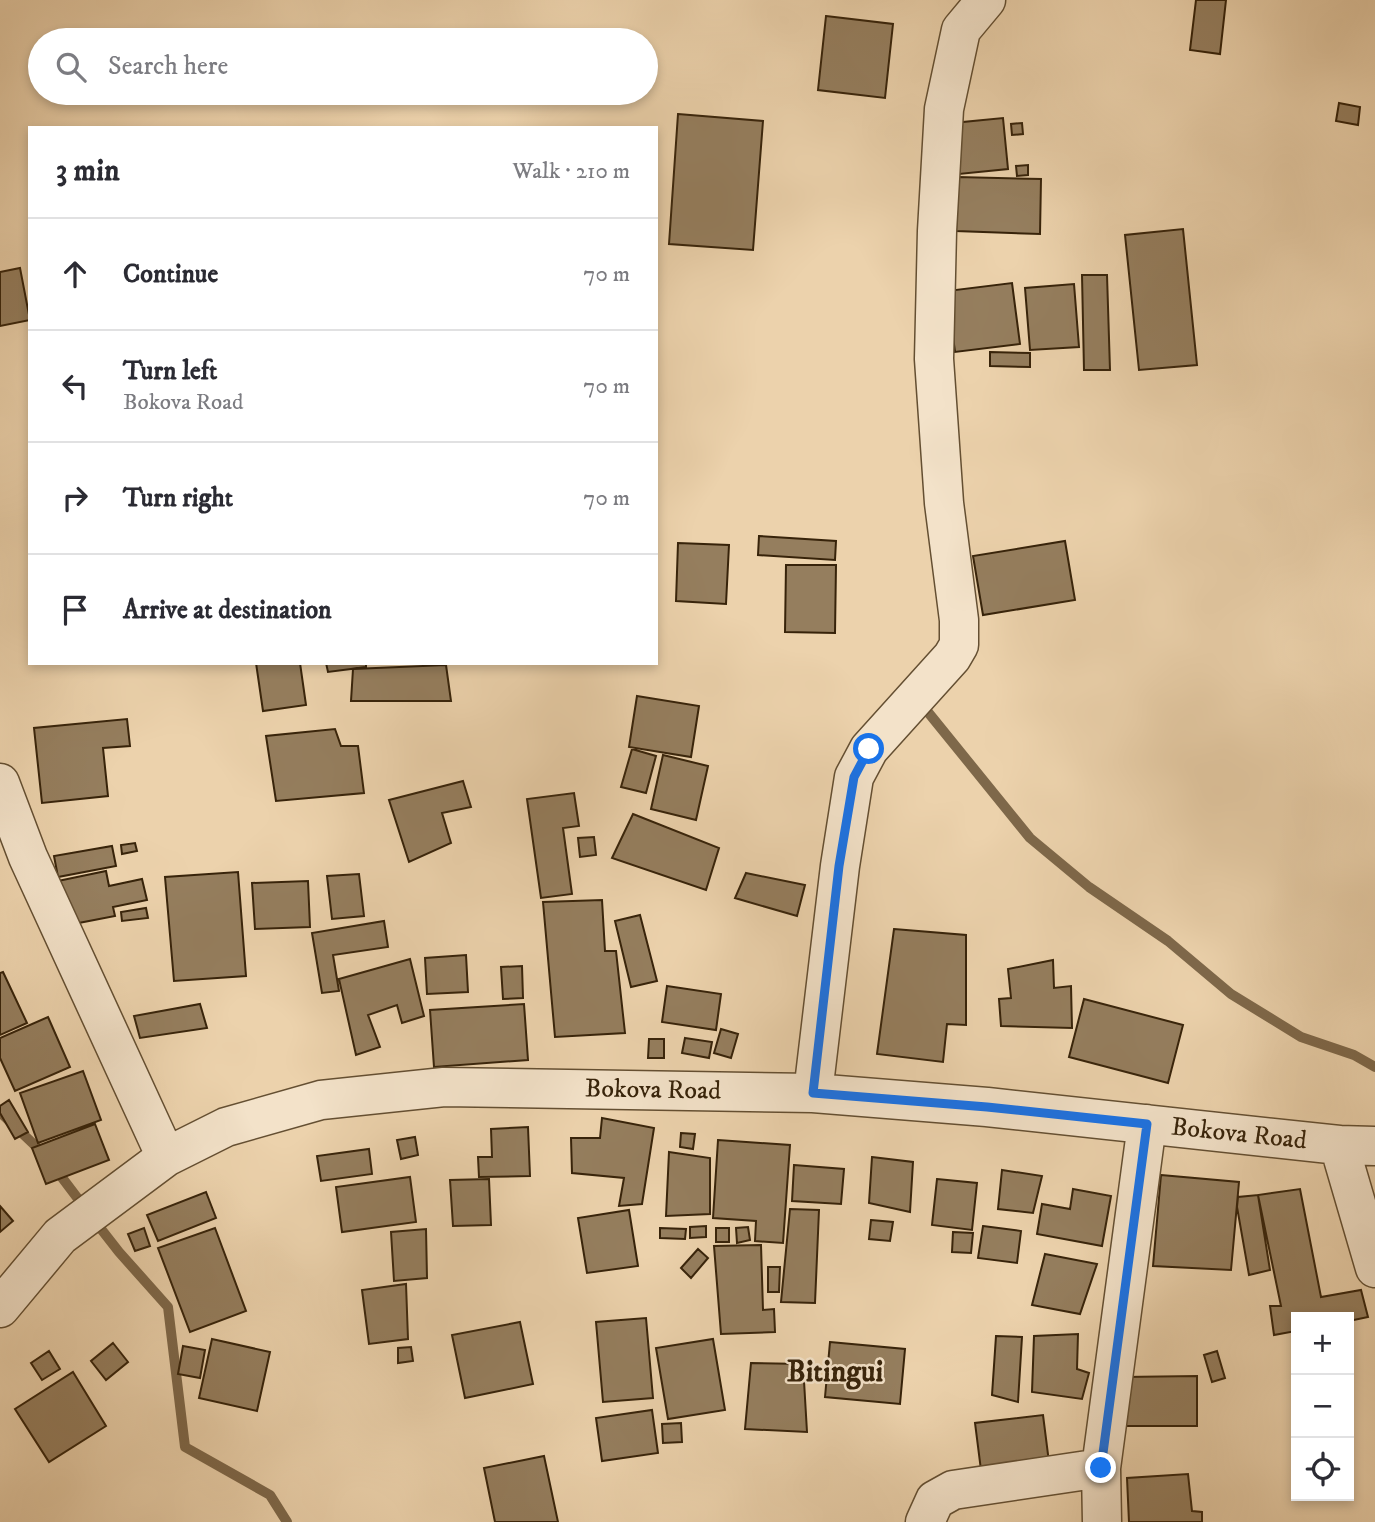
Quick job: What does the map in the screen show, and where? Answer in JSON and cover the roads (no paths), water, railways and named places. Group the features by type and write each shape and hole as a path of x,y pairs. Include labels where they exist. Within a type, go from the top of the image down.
{"street":[{"path":"813,1093 839,866 854,777 869,749 952,657 959,645 959,620 944,503 934,359 937,231 944,109 961,30 986,0"},
{"path":"0,783 28,857 166,1157"},
{"name":"Bokova Road","path":"0,1308 60,1236 166,1157 226,1127 321,1100 444,1087 813,1093 987,1107 1357,1146"},
{"path":"1102,1522 1101,1468 1147,1124"},
{"path":"1357,1146 1375,1268"},
{"path":"925,1522 934,1500 953,1490 1101,1468"}],"waterway":[{"path":"923,706 1030,838 1089,887 1168,941 1231,994 1301,1037 1354,1055 1375,1067"},
{"path":"0,1112 45,1155"},
{"path":"54,1167 85,1208"},
{"path":"94,1220 168,1307 185,1447 270,1495 287,1522"}],"district":[{"name":"Bitingui","path":"835,1372"}]}
